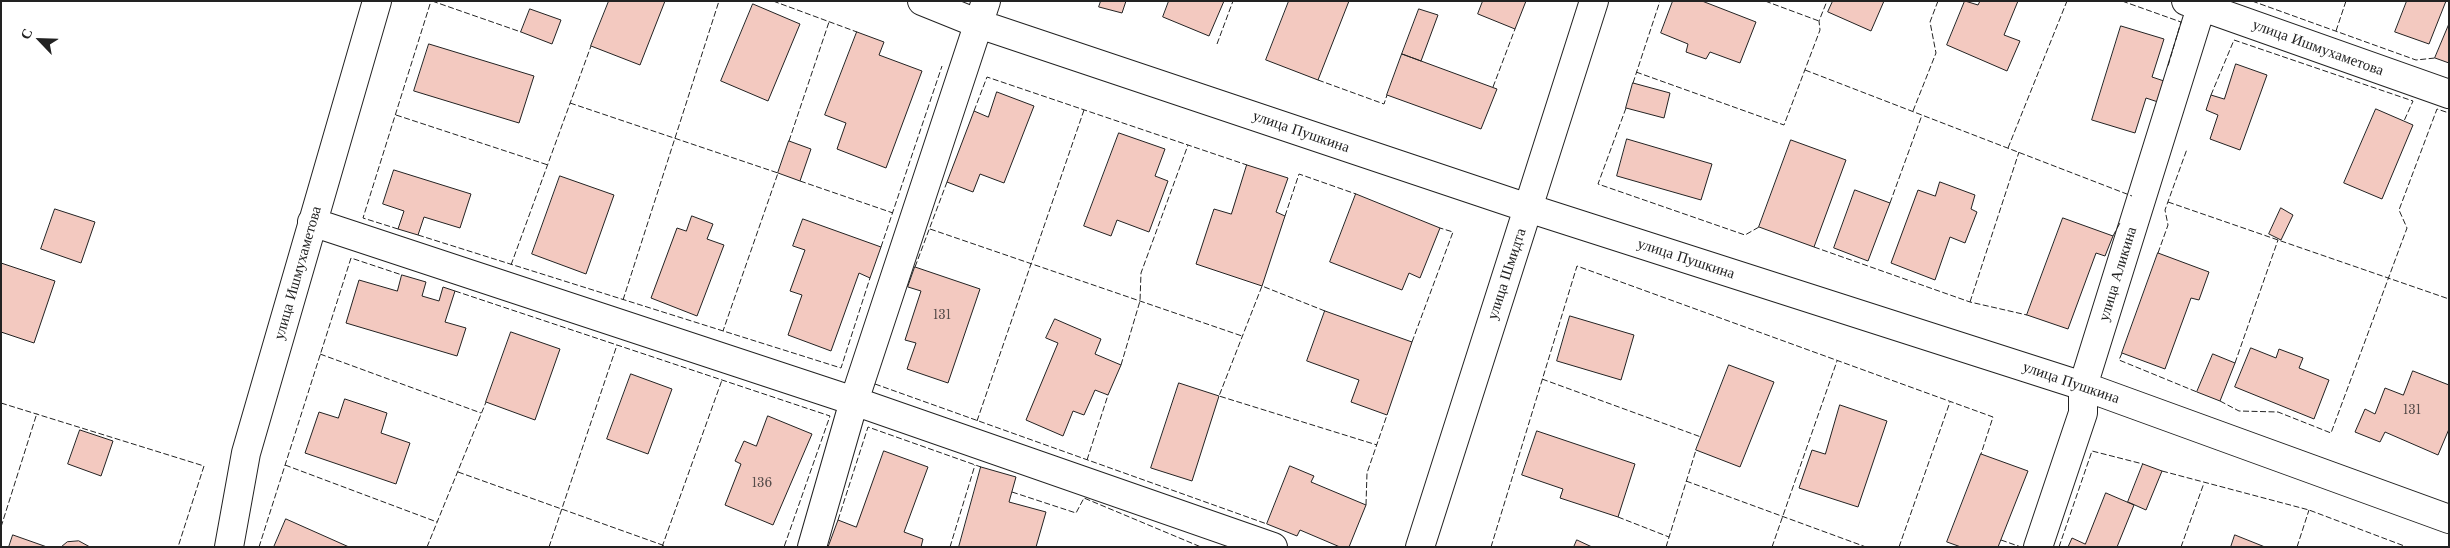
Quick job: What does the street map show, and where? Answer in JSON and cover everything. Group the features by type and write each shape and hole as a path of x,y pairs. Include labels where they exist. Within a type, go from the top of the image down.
{"street":[{"name":"улица Ишмухаметова","path":"229,547 246,453 377,1"},
{"name":"улица Пушкина","path":"922,1 982,12 1528,208 2083,386 2449,519"},
{"name":"улица Шмидта","path":"1420,547 1594,1"},
{"name":"улица Ишмухаметова","path":"2197,3 2449,94"},
{"name":"улица Аликина","path":"2038,547 2082,413 2083,386 2197,3"},
{"path":"812,547 854,401 982,12"},
{"path":"312,222 854,401 1273,547"}],"building":[{"path":"609,1 665,1 640,65 591,46"},
{"path":"1101,1 1126,1 1122,13 1099,7"},
{"path":"1169,1 1224,1 1209,36 1163,17"},
{"path":"1289,1 1349,1 1318,80 1266,60"},
{"path":"1483,1 1526,1 1515,29 1478,14"},
{"path":"1673,1 1702,1 1756,22 1740,63 1710,52 1706,59 1686,52 1688,44 1661,33"},
{"path":"1833,1 1884,1 1871,31 1828,12"},
{"path":"1965,1 1978,5 1980,1 2018,1 2004,35 2020,41 2007,71 1947,45"},
{"path":"2407,1 2446,1 2429,44 2395,32"},
{"path":"753,4 800,24 768,101 721,81"},
{"path":"530,9 561,20 552,44 521,32"},
{"path":"1419,9 1438,15 1421,61 1402,54"},
{"path":"2449,24 2449,63 2435,58"},
{"path":"2121,26 2164,39 2152,77 2164,81 2158,102 2146,98 2135,133 2092,120"},
{"path":"857,32 884,42 879,55 922,71 886,168 837,149 846,123 825,115"},
{"path":"429,44 534,76 519,123 414,91"},
{"path":"1402,54 1497,89 1481,129 1387,95"},
{"path":"2236,64 2267,75 2240,150 2210,139 2218,115 2206,110 2211,95 2224,99"},
{"path":"1633,83 1670,93 1664,118 1626,108"},
{"path":"997,92 1034,106 1004,183 980,174 973,192 947,182 974,111 988,117"},
{"path":"2376,109 2413,125 2382,199 2344,183"},
{"path":"1119,133 1165,149 1155,176 1168,181 1149,232 1117,220 1111,236 1084,226"},
{"path":"1627,139 1712,164 1701,200 1617,176"},
{"path":"1791,140 1846,160 1814,247 1759,227"},
{"path":"789,141 811,149 800,181 778,173"},
{"path":"1247,165 1288,178 1276,212 1285,216 1262,286 1196,264 1214,209 1231,214"},
{"path":"394,170 471,194 460,228 424,217 418,235 398,229 404,211 383,204"},
{"path":"560,176 614,195 586,274 532,254"},
{"path":"1940,182 1975,195 1971,209 1977,212 1965,243 1950,237 1935,280 1891,263 1918,190 1935,196"},
{"path":"1855,190 1890,203 1868,261 1834,248"},
{"path":"1356,194 1440,228 1420,278 1409,273 1402,290 1330,262"},
{"path":"2281,208 2293,215 2281,240 2269,234"},
{"path":"55,209 95,222 81,263 41,249"},
{"path":"692,216 713,224 707,239 724,245 697,316 651,298 677,228 686,231"},
{"path":"2063,218 2113,236 2105,256 2096,253 2068,329 2027,315"},
{"path":"803,219 881,247 870,278 859,273 831,351 788,335 802,295 790,291 805,250 793,246"},
{"path":"2158,253 2209,272 2199,300 2191,298 2165,369 2122,353"},
{"path":"1,263 55,281 34,343 1,332"},
{"path":"915,267 980,289 948,383 907,369 916,343 905,340 921,291 908,287"},
{"path":"402,275 426,282 422,296 439,301 443,287 455,291 445,322 466,328 457,356 346,323 359,280 397,291"},
{"path":"1325,311 1412,342 1387,415 1351,402 1359,380 1307,361"},
{"path":"1570,316 1634,335 1621,380 1557,361"},
{"path":"1055,319 1101,339 1095,354 1121,365 1108,395 1095,390 1084,415 1073,411 1063,436 1026,420 1058,343 1046,338"},
{"path":"511,332 560,349 535,420 486,402"},
{"path":"2251,348 2276,358 2279,349 2303,358 2299,368 2329,380 2314,419 2235,387"},
{"path":"2213,354 2235,363 2220,401 2197,392"},
{"path":"1729,365 1774,382 1740,467 1696,450"},
{"path":"2413,371 2449,385 2449,429 2438,455 2385,432 2380,442 2355,432 2365,409 2375,414 2385,388 2403,395"},
{"path":"631,374 672,389 648,454 607,439"},
{"path":"1179,383 1219,396 1192,481 1151,468"},
{"path":"345,399 387,413 381,433 410,443 396,484 305,453 319,412 338,418"},
{"path":"1840,405 1887,421 1858,507 1799,488 1812,450 1825,454"},
{"path":"768,416 812,434 773,525 725,505 741,464 735,461 744,441 756,446"},
{"path":"80,430 113,441 101,476 68,464"},
{"path":"1537,431 1635,464 1618,517 1560,498 1563,489 1522,475"},
{"path":"884,451 928,467 904,532 923,539 921,547 828,547 838,520 856,527"},
{"path":"1981,454 2028,471 1998,547 1961,547 1947,542"},
{"path":"2143,464 2162,471 2146,510 2128,502"},
{"path":"1290,466 1314,476 1311,482 1366,505 1349,547 1340,547 1300,530 1297,536 1267,524"},
{"path":"981,467 1016,477 1009,502 1046,512 1036,547 959,547"},
{"path":"2106,493 2134,505 2117,547 2068,547 2072,538 2085,544"},
{"path":"286,519 349,547 274,547"},
{"path":"13,535 47,547 9,547"},
{"path":"2235,535 2265,547 2231,547"},
{"path":"1577,540 1592,547 1574,547"},
{"path":"79,541 90,547 61,547 67,542"}],"fence":[{"path":"398,229 363,218 431,1"},
{"path":"432,1 521,32"},
{"path":"623,300 719,1"},
{"path":"773,1 857,32"},
{"path":"1217,44 1233,1"},
{"path":"1633,83 1660,1"},
{"path":"1765,1 1819,21"},
{"path":"1636,72 1784,125 1820,30 1819,21 1827,1"},
{"path":"1913,111 1936,53 1930,22 1938,1"},
{"path":"2008,148 2067,1"},
{"path":"2122,1 2181,22 2168,66"},
{"path":"2252,1 2416,60 2435,58"},
{"path":"2336,31 2346,1"},
{"path":"789,141 829,22"},
{"path":"1493,87 1515,29"},
{"path":"2211,95 2234,40 2413,101 2404,121"},
{"path":"511,265 591,46"},
{"path":"881,247 942,66"},
{"path":"1805,70 2132,196"},
{"path":"974,111 987,77 1247,165"},
{"path":"1318,80 1384,104 1387,95"},
{"path":"570,103 778,173 723,331"},
{"path":"1626,108 1598,184 1745,235 1759,227"},
{"path":"2220,401 2239,411 2278,412 2331,433 2407,228 2399,210 2437,109 2449,113"},
{"path":"977,421 1084,110"},
{"path":"396,115 548,165"},
{"path":"1890,203 1922,115"},
{"path":"1121,365 1140,301 1141,273 1188,145"},
{"path":"2158,253 2168,225 2165,210 2187,149"},
{"path":"1970,302 2019,152"},
{"path":"1285,216 1299,174 1356,194"},
{"path":"800,181 893,213"},
{"path":"915,267 947,182"},
{"path":"2168,202 2449,299"},
{"path":"2113,236 2121,221"},
{"path":"1412,342 1453,232 1440,228"},
{"path":"930,229 1242,336"},
{"path":"418,235 841,368 870,278"},
{"path":"2235,363 2278,240"},
{"path":"1814,247 1970,302 2027,315"},
{"path":"259,547 351,258 402,275"},
{"path":"1491,547 1577,266 1993,417 1981,454"},
{"path":"1325,311 1262,286 1219,396 1377,445"},
{"path":"455,291 830,416 784,547"},
{"path":"549,547 617,345"},
{"path":"2122,353 2119,360 2197,392"},
{"path":"320,354 481,413"},
{"path":"1772,547 1837,361"},
{"path":"1542,379 1701,437"},
{"path":"662,547 722,380"},
{"path":"875,384 1267,524"},
{"path":"1087,460 1108,395"},
{"path":"427,547 486,402"},
{"path":"1899,547 1950,402"},
{"path":"1,403 204,466 178,547"},
{"path":"1,527 37,413"},
{"path":"1366,505 1367,473 1387,415"},
{"path":"838,520 868,427 981,467"},
{"path":"1666,547 1696,450"},
{"path":"2059,547 2092,451 2143,464"},
{"path":"285,465 437,522"},
{"path":"950,547 975,465"},
{"path":"2162,471 2309,510 2407,547"},
{"path":"458,472 668,547"},
{"path":"1686,481 1866,547"},
{"path":"2181,547 2204,483"},
{"path":"1012,492 1076,513 1084,498 1201,547"},
{"path":"2297,547 2309,510"},
{"path":"1618,517 1669,537"},
{"path":"2001,540 2021,547"}]}
